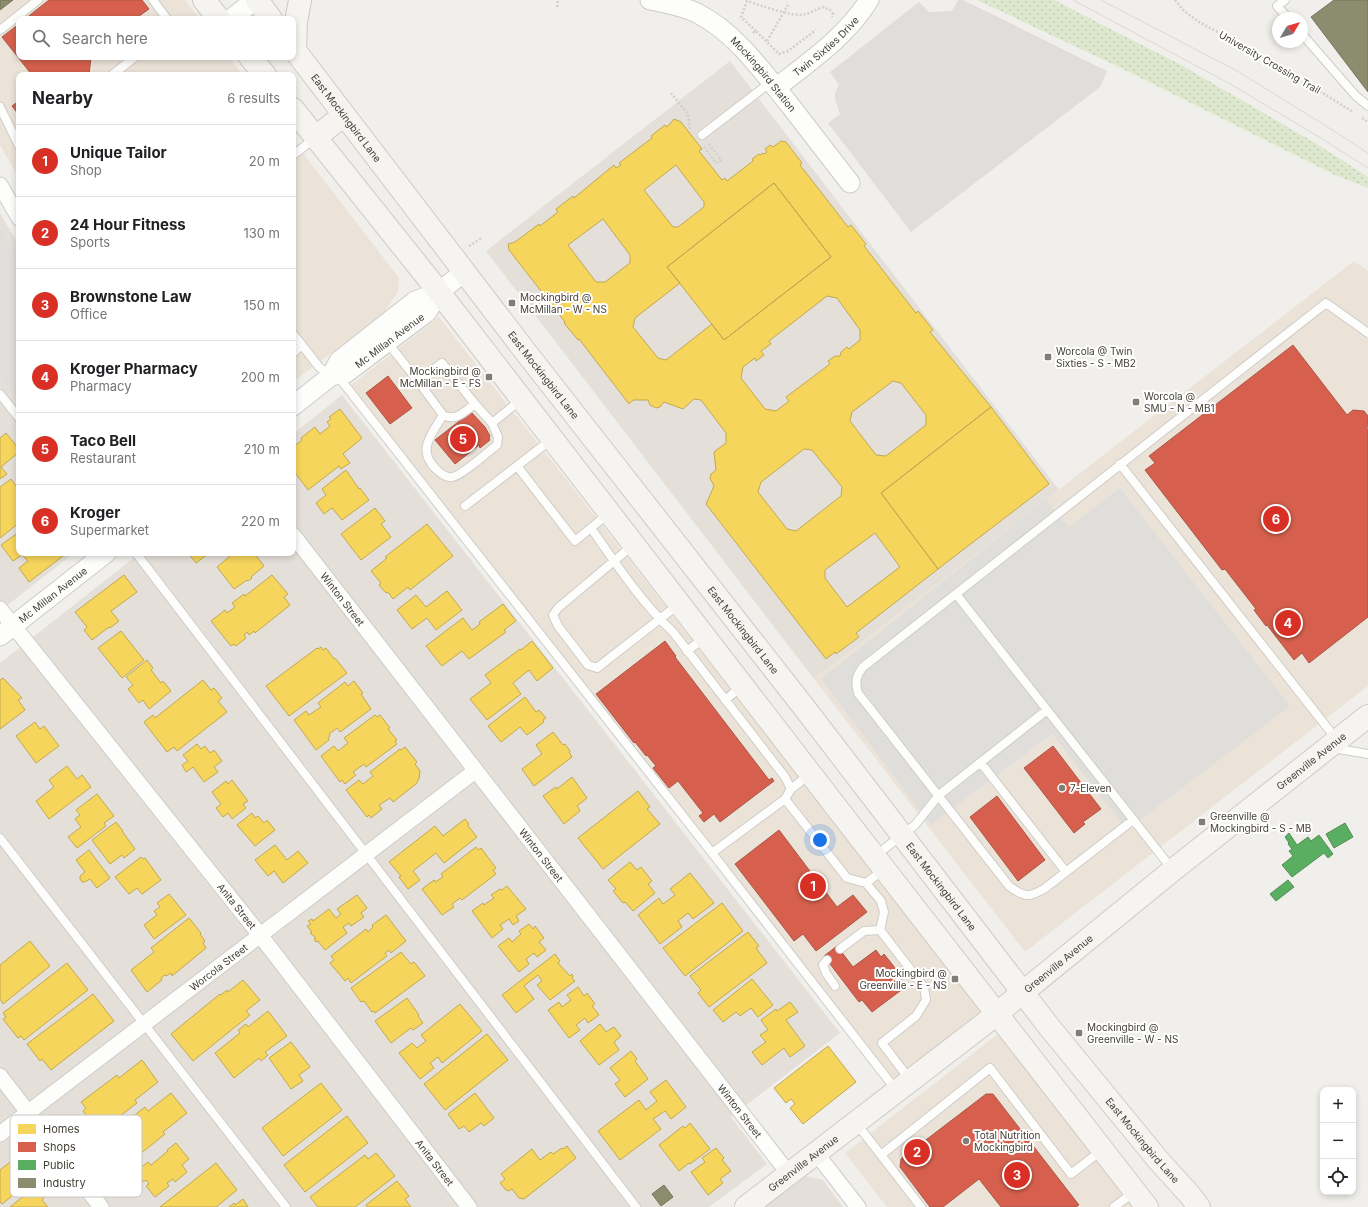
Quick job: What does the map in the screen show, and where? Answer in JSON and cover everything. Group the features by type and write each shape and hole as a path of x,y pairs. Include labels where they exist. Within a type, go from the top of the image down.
{"main road":[{"path":"204,0 216,16"},
{"path":"256,0 269,16"},
{"path":"296,22 300,0"},
{"name":"East Mockingbird Lane","path":"296,52 464,272 903,834 1023,993 1154,1156 1200,1207"},
{"path":"252,60 262,72"},
{"path":"296,113 439,292 1141,1199"},
{"path":"316,137 344,115"},
{"path":"608,511 632,486"},
{"path":"743,686 770,663"},
{"name":"Greenville Avenue","path":"746,1207 1023,993 1173,870 1368,716"}],"street":[{"path":"235,16 256,0"},
{"name":"Mockingbird Station","path":"650,0 672,4 690,11 719,27 740,45 774,85 850,183"},
{"name":"Twin Sixties Drive","path":"774,85 836,40 860,15 869,0"},
{"path":"0,185 16,213"},
{"name":"Mc Millan Avenue","path":"296,404 334,374 339,361 414,301 439,292 464,272"},
{"name":"Mc Millan Avenue","path":"334,374 346,373 427,312 439,292"},
{"name":"Winton Street","path":"296,539 789,1174"},
{"name":"Mc Millan Avenue","path":"7,631 102,556"},
{"name":"Anita Street","path":"0,609 7,631 260,935 469,1207"},
{"name":"Worcola Street","path":"24,1115 475,771"},
{"path":"0,1076 30,1115"},
{"name":"Worcola Street","path":"0,1134 10,1126"},
{"path":"816,1153 858,1207"},
{"path":"93,1197 101,1207"}],"lane":[{"path":"18,16 38,0"},
{"path":"153,0 165,16"},
{"path":"1282,12 1277,6 1285,0"},
{"path":"0,30 16,17"},
{"path":"1308,41 1355,95 1368,106"},
{"path":"116,72 131,60"},
{"path":"702,135 774,85"},
{"path":"0,107 16,140"},
{"path":"296,153 316,137"},
{"path":"1133,820 1044,889 1033,895 1020,894 1009,886 858,694 855,684 857,675 862,667 1326,303 1368,333"},
{"path":"296,338 319,367 334,374 712,853 904,1086"},
{"path":"387,342 443,415 448,418 454,418 475,404"},
{"path":"296,350 302,345"},
{"path":"418,381 442,363 475,404 492,422 498,437 497,445 460,474 452,477 442,474 432,465 426,456 428,440 443,415"},
{"path":"0,394 16,414"},
{"path":"492,422 522,399"},
{"path":"465,506 552,439"},
{"path":"1120,464 1332,744 1368,754"},
{"path":"517,466 575,541 608,511"},
{"path":"591,528 613,561 659,619 673,632 785,777 791,789"},
{"path":"634,545 558,608 554,615 558,626 588,665 596,668 680,603"},
{"path":"138,556 636,1207"},
{"path":"956,594 1173,870"},
{"path":"687,651 705,636"},
{"path":"725,700 743,686"},
{"path":"866,882 903,834 915,825 939,796 1047,710"},
{"path":"980,763 1066,872"},
{"path":"712,853 785,799 791,789 811,774"},
{"path":"785,799 847,878 866,882 881,902 884,912 880,930"},
{"path":"0,838 286,1207"},
{"path":"880,930 924,987 926,1000 916,1016 882,1043 904,1086"},
{"path":"840,950 864,931 880,930"},
{"path":"826,960 823,965 826,973 835,986"},
{"path":"881,1155 990,1068 1071,1174 1103,1149"},
{"path":"855,1122 921,1207"},
{"path":"1114,1207 1141,1199"}],"path":[{"path":"558,0 558,7"},
{"name":"University Crossing Trail","path":"1175,0 1184,11 1199,22 1278,65 1355,113"},
{"path":"818,29 788,51 779,54 741,17 747,1 783,12 799,15 806,15 824,7 830,10 833,14 830,21"},
{"path":"767,41 788,5"},
{"path":"751,35 756,31"},
{"path":"1362,118 1368,122"},
{"path":"702,135 721,160"},
{"path":"466,247 482,238"}],"shaded area":[{"path":"0,0 185,0 198,16 16,16 16,60 231,60 241,72 16,72 16,173 0,145"},
{"path":"958,0 963,0 1107,71 1100,87 911,232 828,123 840,114 835,99 835,93 839,85 830,72 919,2 929,12 952,11"},
{"path":"730,61 1059,490 814,679 486,251"},
{"path":"296,144 399,278 398,292 383,314 296,380"},
{"path":"0,213 16,240 16,556 70,556 0,611"},
{"path":"0,229 16,253 16,397 0,377"},
{"path":"1354,261 1368,271 1368,686 1025,952 814,679"},
{"path":"439,317 984,1013 896,1082 351,385"},
{"path":"342,395 840,1033 731,1117 767,1164 709,1207 0,1207 0,663 136,556 296,556 296,432"},
{"path":"1120,488 1290,706 1127,830 1052,734 931,825 821,679 1046,499 1069,527"},
{"path":"998,1034 1132,1207 887,1207 845,1153"},
{"path":"805,1176 823,1180 843,1207 764,1207"}],"green space":[{"path":"977,0 1054,0 1183,66 1317,144 1368,177 1368,188 1337,176 1121,68"}],"building: Homes":[{"path":"674,119 681,122 702,149 699,151 722,180 725,178 727,181 753,161 752,159 759,154 764,154 767,152 765,149 770,145 773,147 781,141 786,142 802,163 800,165 848,227 851,225 866,244 864,246 916,313 918,311 933,330 930,332 991,407 881,493 938,569 856,633 859,637 836,654 835,652 826,659 706,504 714,486 710,478 711,474 716,470 714,452 726,443 726,433 701,400 694,399 683,409 664,402 660,407 656,408 650,405 648,400 633,400 629,404 579,339 578,340 564,323 565,322 509,250 508,244 515,242 539,224 540,226 558,212 556,209 573,196 574,198 614,165 616,168 621,165 619,163 652,138 651,136 665,125 667,127","holes":["676,165 704,202 704,207 678,227 673,227 644,190","774,183 831,257 724,340 712,324 666,360 658,358 633,327 635,318 680,283 667,267","603,219 630,255 630,263 605,282 596,282 568,245","827,296 837,298 860,330 860,340 849,349 847,347 841,352 840,356 835,356 828,361 830,364 786,397 789,401 776,411 765,409 741,378 743,367 755,358 756,361 764,355 761,351 771,344 769,341","893,381 901,383 926,415 926,425 886,456 876,455 850,421 852,412","804,449 812,450 842,487 841,496 796,531 787,529 758,492 761,482","875,533 900,567 847,607 825,578 825,570"]},
{"path":"774,183 831,257 724,340 667,267"},
{"path":"991,407 1049,484 938,569 881,493"},
{"path":"340,409 362,438 343,454 350,463 341,469 339,466 308,490 296,474 296,445 302,440 301,438 315,427 320,434 330,426 327,422 331,419 329,417"},
{"path":"6,433 16,445 16,454 1,467 7,474 0,479 0,438"},
{"path":"346,470 359,489 360,488 369,500 342,520 332,508 324,514 316,503 326,495 322,489"},
{"path":"11,479 16,486 16,525 0,538 0,487"},
{"path":"375,508 385,521 381,524 391,537 361,560 341,534"},
{"path":"427,524 453,556 410,590 408,587 393,599 388,592 386,593 379,585 381,583 371,571 387,558 385,557"},
{"path":"16,534 16,556 20,556 13,561 1,545"},
{"path":"23,556 63,556 29,582 19,568 28,561"},
{"path":"190,556 205,556 196,563"},
{"path":"256,556 264,566 251,577 252,578 234,589 217,567 229,557"},
{"path":"124,575 137,592 111,611 119,621 92,640 84,630 87,627 75,612"},
{"path":"272,575 288,594 284,597 290,605 255,633 254,631 249,635 247,632 244,635 246,638 236,646 234,644 231,646 211,621 225,610 227,613 235,607 232,603 244,594 245,596"},
{"path":"447,591 462,610 436,630 427,618 412,629 397,610 416,595 426,607"},
{"path":"503,604 516,621 504,630 506,632 469,659 462,651 442,666 426,646 463,618 472,630 480,624 479,622"},
{"path":"121,631 144,660 122,678 98,648"},
{"path":"532,641 553,668 537,681 529,670 513,683 521,694 487,720 470,699 491,683 485,675"},
{"path":"321,647 323,650 326,648 347,673 289,716 266,686 317,648 318,649"},
{"path":"147,660 153,668 151,670 161,683 163,681 171,691 149,709 143,700 139,703 128,689 133,685 126,677"},
{"path":"3,678 22,698 18,700 25,710 0,729 0,680"},
{"path":"203,680 211,690 214,688 222,698 218,701 227,712 177,751 174,747 167,752 144,722 153,715 155,718"},
{"path":"354,681 363,693 361,694 371,709 340,732 337,728 329,734 329,740 316,750 294,720 306,711 309,715 321,707 318,703 345,682 348,686"},
{"path":"525,697 536,712 539,710 546,718 543,720 544,722 527,735 520,727 501,742 488,726"},
{"path":"375,715 377,717 380,715 390,728 388,729 397,740 395,741 397,744 366,767 364,764 353,772 356,775 345,784 342,780 340,782 321,756 334,746 338,751 348,743 344,738"},
{"path":"35,722 40,729 44,726 59,746 36,763 16,736"},
{"path":"553,732 563,745 565,744 572,757 534,786 522,769 542,754 536,745"},
{"path":"197,744 201,749 205,746 210,753 214,750 222,761 214,767 218,772 204,782 193,767 186,772 182,765 188,761 183,755"},
{"path":"405,747 417,762 415,764 420,771 419,779 416,784 393,802 390,798 379,805 382,809 371,818 369,815 367,817 346,790 359,780 363,784 373,776 370,772 400,749 401,750"},
{"path":"67,766 77,779 82,775 91,787 49,819 36,801 54,787 49,780"},
{"path":"572,777 587,798 577,806 580,811 564,824 543,796 556,787 557,789"},
{"path":"232,780 248,801 243,804 246,808 232,819 228,813 223,817 216,808 221,804 212,792 226,781 228,784"},
{"path":"638,791 650,807 647,809 660,824 603,869 578,838"},
{"path":"97,794 114,816 104,823 106,826 77,848 68,837 81,827 75,819 80,815 76,810"},
{"path":"252,813 255,818 258,816 264,823 267,820 275,830 255,846 237,825"},
{"path":"465,819 469,824 468,826 477,837 444,863 436,853 413,871 420,880 408,889 399,877 401,876 389,862 435,826 443,836"},
{"path":"116,822 135,849 124,858 122,855 110,864 92,840"},
{"path":"275,845 287,860 298,851 308,863 283,883 274,871 268,876 255,860"},
{"path":"476,847 478,850 481,848 496,868 493,870 496,874 462,900 460,898 452,904 454,907 442,915 422,889 434,880 435,882 443,877 441,874"},
{"path":"89,850 110,878 97,888 90,879 82,882 80,876 85,872 76,860"},
{"path":"141,857 143,859 145,858 161,880 142,894 137,888 129,894 115,877"},
{"path":"630,862 637,870 641,867 652,881 648,884 655,893 633,911 625,902 623,903 613,891 616,889 608,880"},
{"path":"690,873 714,903 693,919 688,913 678,921 682,927 660,944 638,915 659,898 663,904 675,895 670,889"},
{"path":"507,886 526,909 516,916 519,921 513,925 509,919 500,925 503,929 492,938 472,911 483,903 484,905 494,898 491,895"},
{"path":"169,894 186,915 154,939 144,925 157,915 154,911 160,907 157,903"},
{"path":"357,895 367,908 361,913 364,917 351,926 349,923 343,927 347,933 325,950 318,941 316,942 314,939 316,938 310,933 312,932 307,926 311,924 308,921 312,919 313,921 329,909 336,918 341,914 337,909"},
{"path":"722,903 743,931 685,976 663,948"},
{"path":"386,915 406,941 391,953 389,950 385,953 387,956 351,983 348,978 345,981 330,963 334,960 331,956 366,929 368,932 373,927 372,925"},
{"path":"189,918 201,933 200,934 205,941 203,943 206,948 172,976 171,973 166,976 165,975 161,978 162,980 147,992 131,970 154,952 151,948"},
{"path":"529,924 533,929 535,926 544,938 539,942 546,950 537,957 534,953 526,959 529,964 519,972 498,946 509,938 512,942 521,934 519,931"},
{"path":"748,932 759,946 756,948 767,963 709,1007 698,993 701,990 690,976"},
{"path":"30,941 50,966 3,1004 0,999 0,965"},
{"path":"401,952 411,964 414,962 425,976 375,1013 374,1011 372,1012 364,1001 361,1002 351,988"},
{"path":"555,954 560,961 558,963 570,976 572,974 572,978 575,981 550,1000 537,985 542,981 538,975 524,986 534,999 516,1013 502,995"},
{"path":"67,963 88,990 24,1040 21,1036 18,1038 3,1019 6,1017 3,1013"},
{"path":"752,979 773,1005 758,1017 751,1008 740,1016 736,1012 723,1022 713,1010"},
{"path":"243,980 260,1000 246,1011 250,1015 193,1061 171,1034 220,994 221,995 227,990 228,992"},
{"path":"578,987 584,996 587,993 595,1004 592,1006 599,1015 588,1023 585,1018 576,1025 580,1030 569,1038 548,1010 559,1002 562,1007 571,1000 567,995"},
{"path":"93,994 114,1021 51,1070 42,1059 40,1061 27,1044"},
{"path":"407,998 423,1023 413,1030 411,1028 391,1043 375,1021"},
{"path":"790,1002 798,1012 786,1020 805,1046 790,1057 784,1048 762,1065 752,1052 766,1042 760,1035 768,1030 761,1020 776,1009 777,1011"},
{"path":"460,1004 482,1031 442,1063 438,1057 430,1063 434,1068 420,1079 399,1053 412,1043 417,1048 426,1041 421,1035"},
{"path":"268,1011 287,1036 265,1052 268,1055 261,1061 259,1058 234,1078 215,1053 240,1033 238,1030 246,1024 248,1027"},
{"path":"600,1024 606,1032 614,1027 621,1036 614,1042 619,1050 599,1065 580,1041"},
{"path":"487,1034 508,1060 445,1110 424,1084"},
{"path":"291,1042 310,1067 299,1075 303,1081 291,1089 269,1058"},
{"path":"828,1046 856,1082 803,1124 790,1108 795,1104 791,1099 786,1103 774,1088"},
{"path":"631,1051 637,1059 635,1061 648,1079 625,1097 615,1084 620,1080 610,1068"},
{"path":"142,1060 158,1082 135,1100 137,1103 121,1115 86,1115 83,1111 86,1108 81,1102 117,1075 119,1078"},
{"path":"666,1080 686,1107 671,1119 665,1111 653,1119 661,1129 620,1160 598,1131 639,1100 646,1110 657,1101 650,1092"},
{"path":"321,1083 342,1110 283,1156 262,1128"},
{"path":"171,1093 187,1113 163,1132 165,1134 142,1153 142,1115 135,1115 145,1107 148,1111"},
{"path":"475,1093 494,1118 484,1126 481,1123 469,1132 464,1126 459,1129 448,1114"},
{"path":"347,1116 368,1143 305,1192 284,1165"},
{"path":"690,1123 710,1149 679,1171 659,1145 683,1126 685,1128"},
{"path":"176,1143 189,1159 182,1165 187,1172 175,1182 173,1179 167,1183 169,1186 155,1197 146,1186 149,1184 146,1180 143,1182 142,1167 148,1162 151,1165 168,1151 167,1150"},
{"path":"567,1146 576,1158 524,1199 519,1198 512,1189 509,1191 506,1190 500,1183 505,1179 501,1174 532,1149 540,1160 551,1152 553,1154"},
{"path":"716,1148 724,1158 722,1160 731,1171 720,1179 723,1183 708,1195 691,1172 705,1162 702,1158"},
{"path":"376,1153 395,1176 355,1207 318,1207 310,1197 365,1155 368,1159"},
{"path":"10,1162 11,1197 2,1204 0,1202 0,1170"},
{"path":"216,1163 237,1190 216,1207 160,1207"},
{"path":"397,1181 409,1196 405,1199 411,1207 367,1207 366,1205"},
{"path":"22,1197 43,1197 42,1200 48,1207 10,1207"},
{"path":"243,1199 248,1207 229,1207 234,1203 235,1205"}],"building: Shops":[{"path":"49,0 142,0 149,9 139,16 29,16"},
{"path":"16,26 16,55 2,37"},
{"path":"20,60 91,60 89,72 30,72"},
{"path":"16,103 16,111 12,106"},
{"path":"1293,345 1347,415 1353,410 1364,411 1368,416 1368,617 1309,663 1302,653 1294,660 1267,625 1266,626 1254,610 1256,609 1225,569 1222,570 1145,470 1155,463 1149,456"},
{"path":"388,376 412,408 390,424 366,393"},
{"path":"471,412 485,427 490,436 490,440 480,448 479,445 455,464 435,440"},
{"path":"665,641 676,656 675,657 769,780 772,778 774,781 720,822 714,814 704,822 699,816 703,813 678,781 669,788 653,768 656,766 635,742 634,743 596,694"},
{"name":"7-Eleven","path":"1053,746 1101,809 1083,822 1085,824 1074,833 1024,768"},
{"path":"997,796 1045,860 1018,881 970,817"},
{"path":"779,830 837,907 853,895 867,912 816,951 803,934 794,941 735,864"},
{"path":"837,946 853,967 876,950 881,957 884,954 903,978 899,981 904,988 872,1012 862,1000 859,1002 824,956"},
{"path":"986,1094 993,1094 1079,1205 1076,1207 1001,1207 979,1179 943,1207 930,1207 900,1167 901,1159"}],"building: Public":[{"path":"1345,823 1353,837 1334,848 1326,834"},
{"path":"1289,833 1297,845 1308,837 1311,841 1319,835 1333,854 1328,858 1324,853 1292,877 1282,865 1293,856 1289,851 1292,849 1285,837"},
{"path":"1288,880 1294,887 1276,901 1270,894"}],"building: Industry":[{"path":"0,0 13,0 0,10"},
{"path":"1334,0 1368,0 1368,92 1311,17"},
{"path":"664,1185 673,1197 661,1206 652,1194"}],"tram line":[{"path":"1073,0 1232,85 1368,168"},
{"path":"1101,0 1239,72 1368,153"}],"place":[{"name":"Mockingbird @ McMillan - W - NS","path":"512,303"},
{"name":"Worcola @ Twin Sixties - S - MB2","path":"1048,357"},
{"name":"Mockingbird @ McMillan - E - FS","path":"489,377"},
{"name":"Worcola @ SMU - N - MB1","path":"1136,402"},
{"name":"Taco Bell","path":"463,439"},
{"name":"Kroger","path":"1276,519"},
{"name":"Kroger Pharmacy","path":"1288,623"},
{"name":"7-Eleven","path":"1062,788"},
{"name":"Greenville @ Mockingbird - S - MB","path":"1202,822"},
{"name":"Unique Tailor","path":"813,886"},
{"name":"Mockingbird @ Greenville - E - NS","path":"955,979"},
{"name":"Mockingbird @ Greenville - W - NS","path":"1079,1033"},
{"name":"Total Nutrition Mockingbird","path":"966,1141"},
{"name":"24 Hour Fitness","path":"917,1152"},
{"name":"Brownstone Law","path":"1017,1175"}]}
